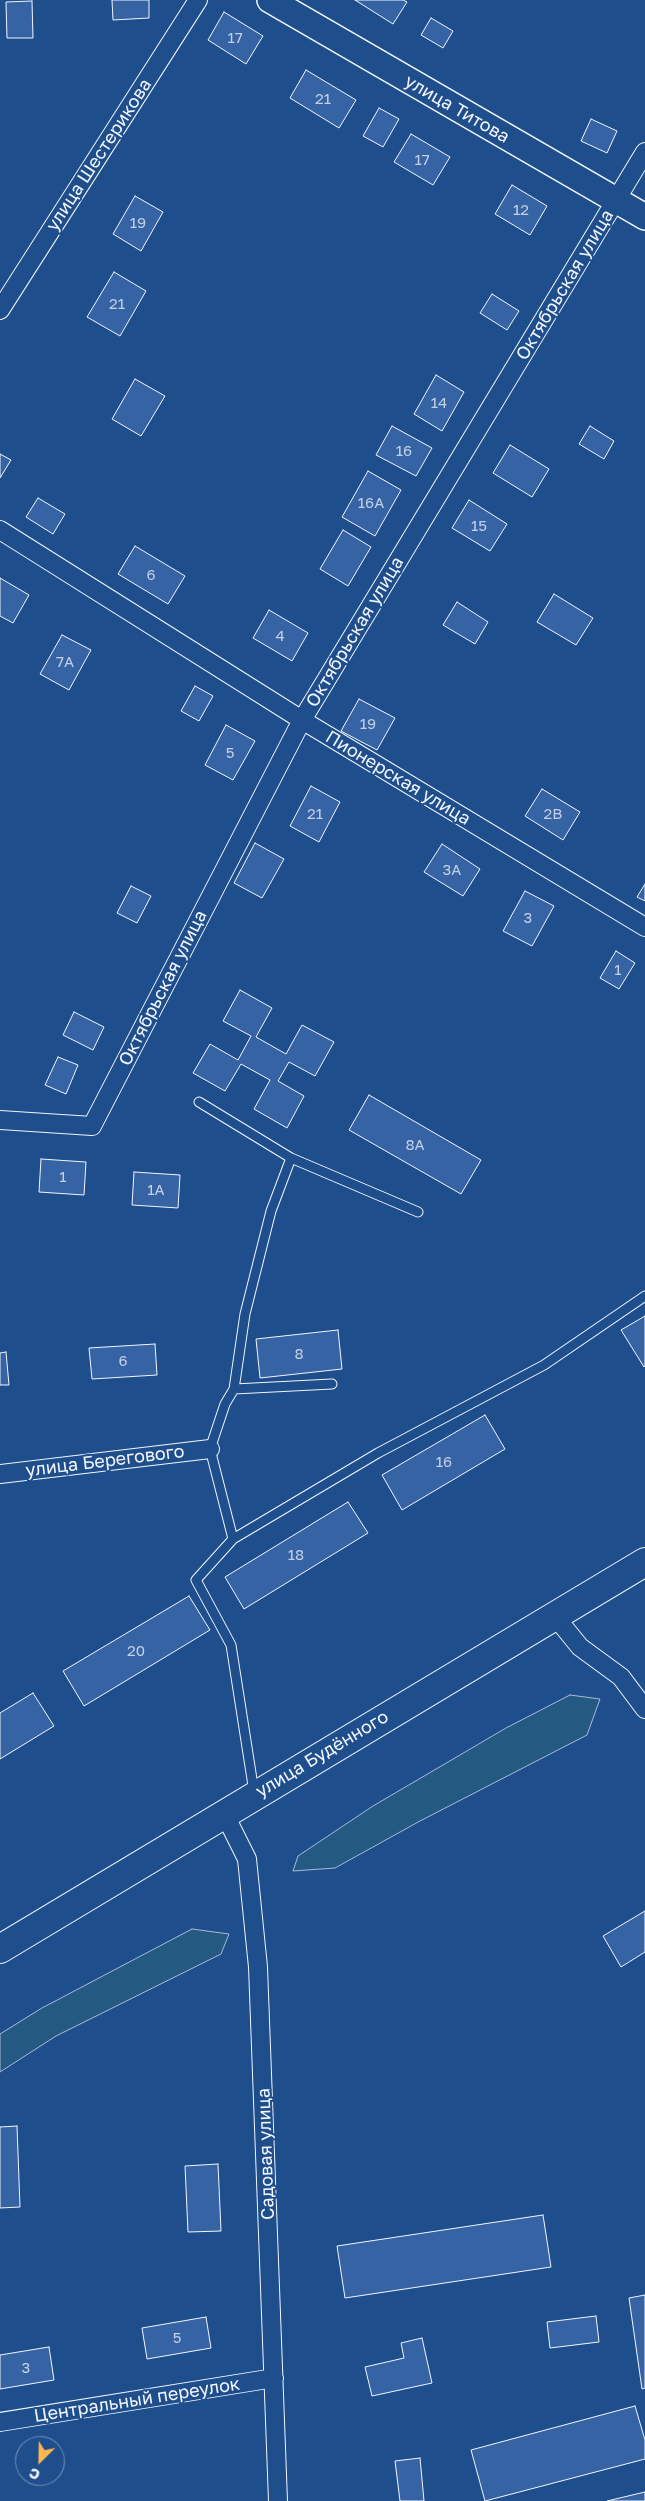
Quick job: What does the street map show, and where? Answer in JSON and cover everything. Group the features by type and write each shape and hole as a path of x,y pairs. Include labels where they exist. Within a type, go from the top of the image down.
{"main road":[{"name":"улица Будённого","path":"0,1949 254,1794 645,1562"}],"street":[{"name":"улица Шестерикова","path":"0,310 198,0"},
{"name":"улица Титова","path":"270,0 645,217"},
{"name":"Октябрьская улица","path":"0,1120 92,1126 302,720 645,152"},
{"name":"Пионерская улица","path":"0,530 302,720 645,927"},
{"name":"улица Берегового","path":"0,1474 210,1449"},
{"path":"554,1615 580,1647 621,1677 645,1709"},
{"name":"Садовая улица","path":"224,1813 247,1859 258,1967 278,2501"},
{"name":"Центральный переулок","path":"0,2422 274,2378"}],"lane":[{"path":"200,1102 291,1158 418,1212"},
{"path":"233,1539 210,1449 225,1404 234,1389 245,1314 271,1211 291,1158"},
{"path":"254,1794 231,1645 196,1580 233,1539 378,1453 544,1365 645,1296"},
{"path":"234,1389 332,1384"}],"shaded area":[{"path":"570,1695 600,1699 587,1735 420,1821 335,1868 293,1871 298,1856 373,1806 506,1728"},
{"path":"192,1929 229,1934 221,1954 56,2036 0,2072 0,2034 42,2008"}],"building":[{"path":"112,0 149,0 149,18 113,20"},
{"path":"355,0 403,0 407,2 393,24"},
{"path":"32,1 33,38 7,38 6,2"},
{"path":"224,12 263,36 246,64 208,40"},
{"path":"431,18 453,31 443,48 421,35"},
{"path":"306,70 356,100 339,128 290,98"},
{"path":"379,108 399,119 383,147 363,136"},
{"path":"591,119 617,131 607,153 581,141"},
{"path":"411,134 450,157 433,185 394,162"},
{"path":"512,185 547,206 530,235 495,214"},
{"path":"135,196 163,212 141,251 113,234"},
{"path":"114,272 146,291 120,336 87,317"},
{"path":"492,294 519,311 507,330 480,313"},
{"path":"436,375 464,392 442,431 414,414"},
{"path":"135,379 165,396 141,436 112,419"},
{"path":"392,426 432,448 416,476 376,455"},
{"path":"590,426 614,441 604,459 579,444"},
{"path":"510,445 549,469 532,497 493,473"},
{"path":"0,454 11,460 0,478"},
{"path":"368,471 401,490 375,536 342,517"},
{"path":"38,498 65,514 53,534 26,517"},
{"path":"469,500 507,524 490,551 452,528"},
{"path":"343,530 371,547 348,586 320,569"},
{"path":"135,546 185,576 168,604 118,574"},
{"path":"0,578 29,595 13,623 0,616"},
{"path":"554,594 593,618 576,645 537,622"},
{"path":"457,602 488,622 475,644 443,625"},
{"path":"269,610 308,633 292,661 253,638"},
{"path":"62,635 91,650 69,690 40,674"},
{"path":"195,686 213,696 199,721 181,711"},
{"path":"359,699 395,718 377,750 341,731"},
{"path":"226,725 255,741 233,780 205,765"},
{"path":"311,786 340,802 319,842 290,826"},
{"path":"542,789 580,812 563,840 525,816"},
{"path":"255,843 284,859 262,898 234,883"},
{"path":"442,844 480,869 463,896 424,872"},
{"path":"645,884 645,901 637,897"},
{"path":"131,886 151,896 137,923 117,913"},
{"path":"525,891 554,906 532,946 503,931"},
{"path":"616,951 635,963 619,989 600,978"},
{"path":"240,990 272,1008 256,1037 286,1054 302,1025 334,1042 315,1076 289,1062 278,1081 304,1096 287,1128 254,1109 270,1080 241,1064 225,1091 193,1073 210,1044 238,1060 251,1036 223,1021"},
{"path":"74,1012 104,1027 93,1050 63,1035"},
{"path":"58,1057 78,1065 66,1094 45,1085"},
{"path":"369,1095 481,1160 461,1194 349,1130"},
{"path":"41,1159 86,1162 84,1195 39,1192"},
{"path":"134,1172 180,1175 178,1208 132,1205"},
{"path":"645,1316 645,1366 644,1367 621,1330"},
{"path":"338,1330 342,1369 260,1378 256,1339"},
{"path":"155,1344 157,1375 92,1379 89,1348"},
{"path":"6,1352 9,1385 0,1385 0,1353"},
{"path":"485,1415 505,1449 402,1510 382,1475"},
{"path":"348,1502 368,1533 244,1609 225,1577"},
{"path":"189,1596 210,1630 84,1706 63,1671"},
{"path":"33,1693 54,1726 0,1759 0,1713"},
{"path":"645,1911 645,1952 621,1967 603,1936"},
{"path":"17,2126 20,2207 0,2208 0,2127"},
{"path":"218,2164 221,2231 188,2232 185,2166"},
{"path":"543,2215 551,2267 345,2298 337,2246"},
{"path":"645,2295 645,2388 642,2389 629,2298"},
{"path":"596,2316 599,2342 550,2348 547,2322"},
{"path":"206,2317 211,2348 147,2359 142,2328"},
{"path":"422,2338 432,2383 372,2396 365,2367 404,2358 401,2343"},
{"path":"49,2347 54,2380 0,2389 0,2355"},
{"path":"635,2406 645,2440 645,2459 485,2501 471,2450"},
{"path":"420,2458 424,2501 400,2501 395,2461"},
{"path":"645,2492 645,2501 607,2501"}]}
